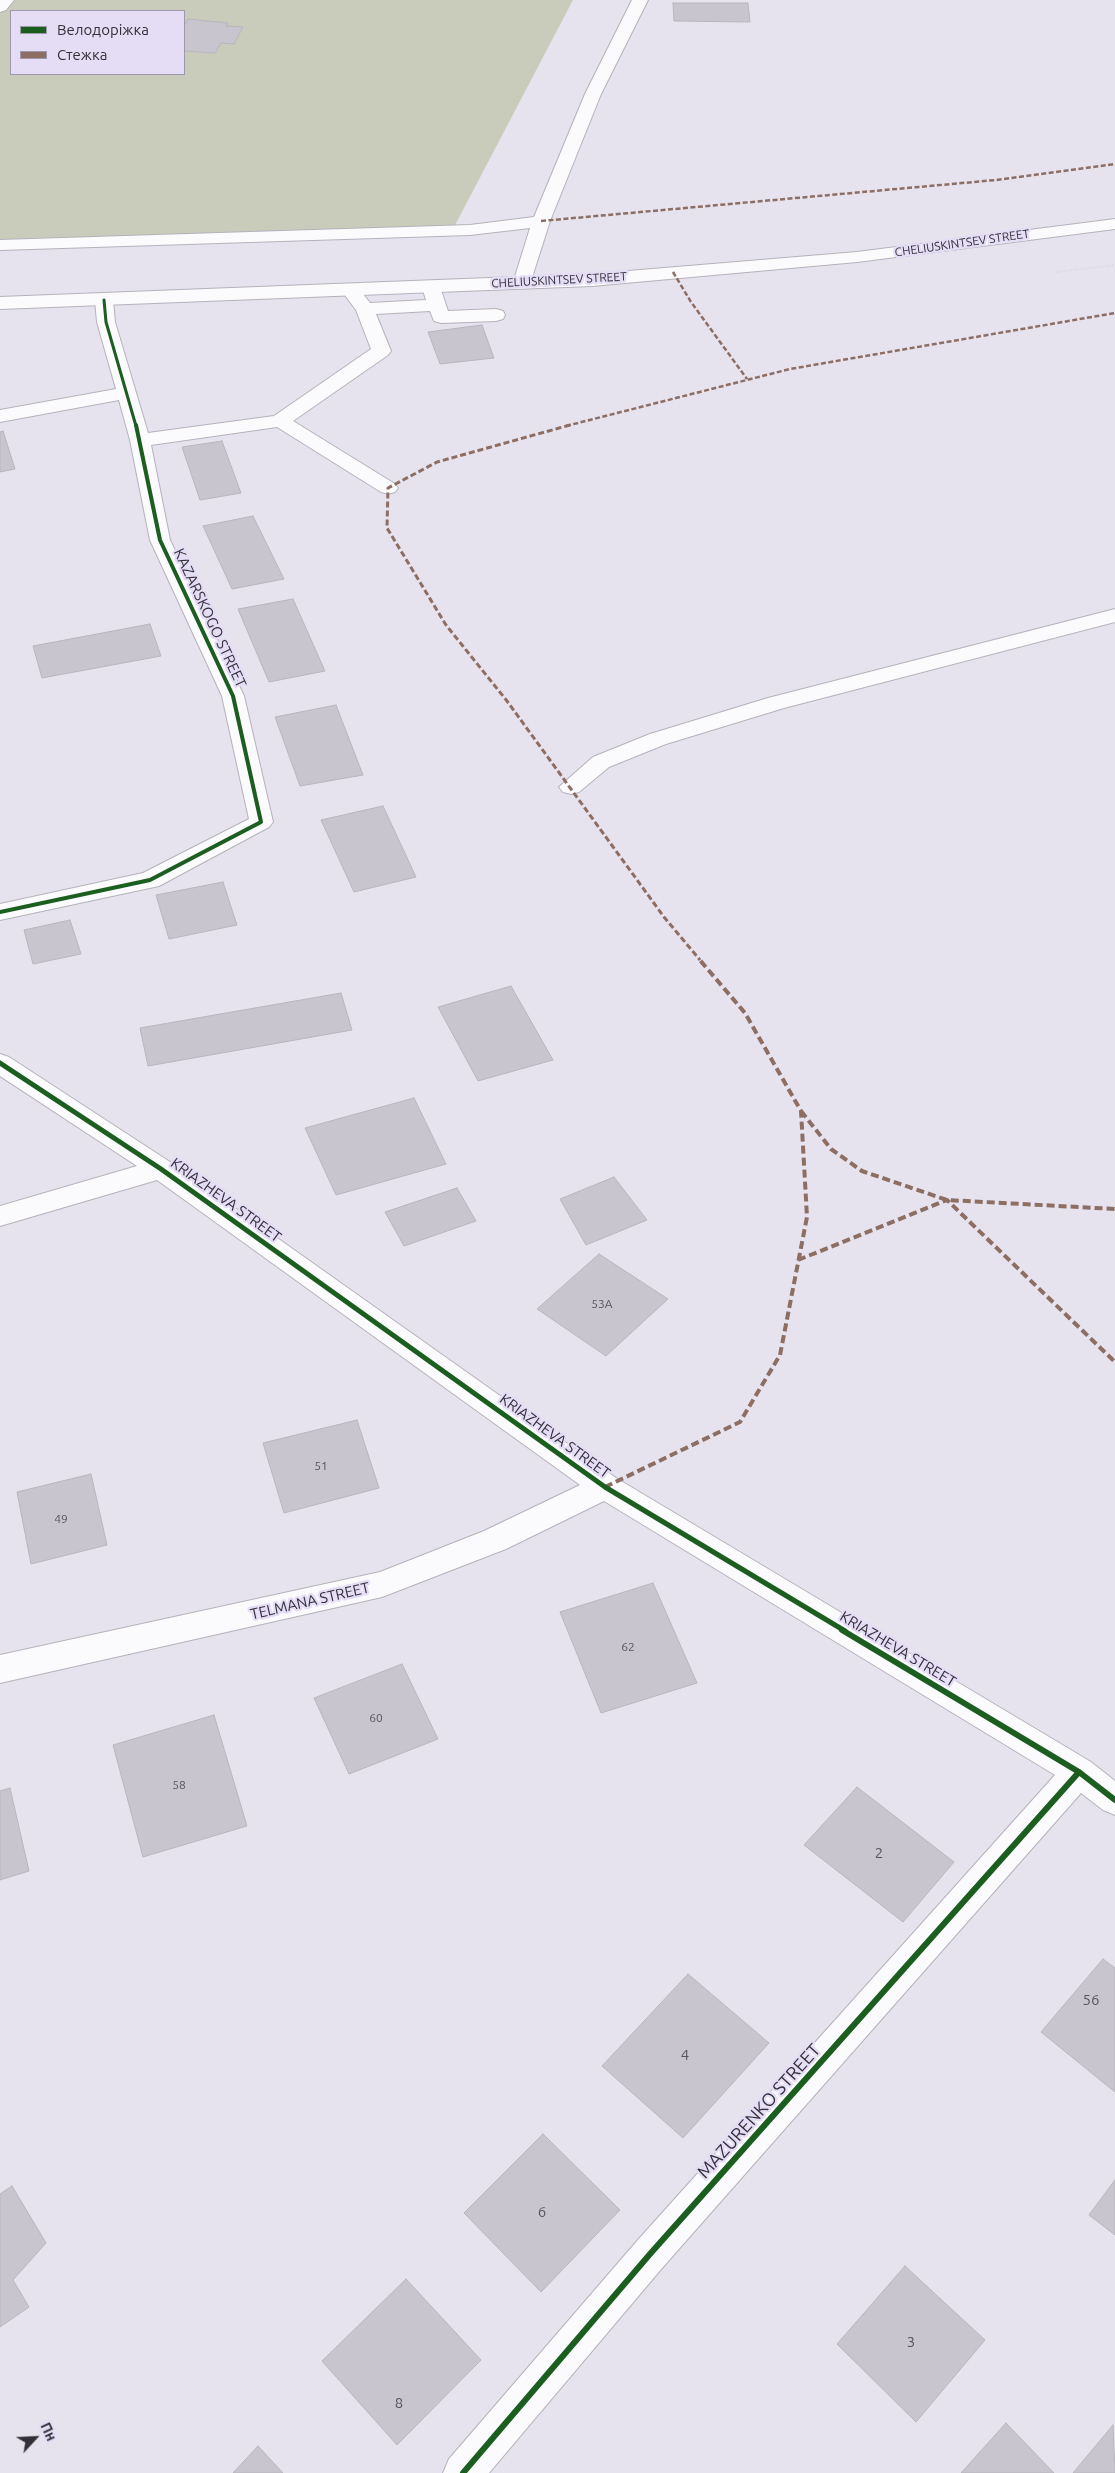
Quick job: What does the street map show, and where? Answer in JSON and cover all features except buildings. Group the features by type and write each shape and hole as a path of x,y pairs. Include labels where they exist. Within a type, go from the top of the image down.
{"street":[{"path":"0,7 6,0"},
{"path":"522,283 541,221 592,94 640,0"},
{"path":"0,245 470,230 541,221"},
{"name":"CHELIUSKINTSEV STREET","path":"0,304 592,280 857,257 1115,224"},
{"path":"431,287 441,317 496,315"},
{"path":"140,440 280,421 381,351 364,310 350,290"},
{"name":"KAZARSKOGO STREET","path":"0,912 150,880 261,822 233,696 160,540 140,440 106,322 104,300"},
{"path":"364,310 437,305"},
{"path":"0,416 126,393"},
{"path":"280,421 388,488"},
{"path":"571,787 601,762 667,737 776,703 1115,615"},
{"name":"KRIAZHEVA STREET","path":"0,1063 161,1168 606,1487 1079,1772 1115,1800"},
{"path":"0,1216 161,1168"},
{"name":"TELMANA STREET","path":"0,1669 382,1584 495,1540 606,1487"},
{"name":"MAZURENKO STREET","path":"463,2473 650,2254 1079,1772"}],"green space":[{"path":"0,0 573,0 453,229 0,245"}],"marked path":[{"path":"541,221 996,180 1115,164"},
{"path":"673,272 691,302 747,379"},
{"path":"605,1487 740,1422 780,1355 807,1217 801,1111 745,1013 664,917 507,701 446,625 387,528 388,488 437,462 619,411 790,369 1115,313"},
{"path":"801,1111 831,1149 862,1171 947,1200 1115,1209"},
{"path":"798,1260 947,1200 1115,1362"}],"cycle path":[{"path":"0,912 150,880 261,822 233,696 160,540 140,440 106,322 104,300"},
{"path":"0,1063 161,1169 605,1487 1079,1772 1115,1800"},
{"path":"463,2473 650,2254 1079,1772"}]}
